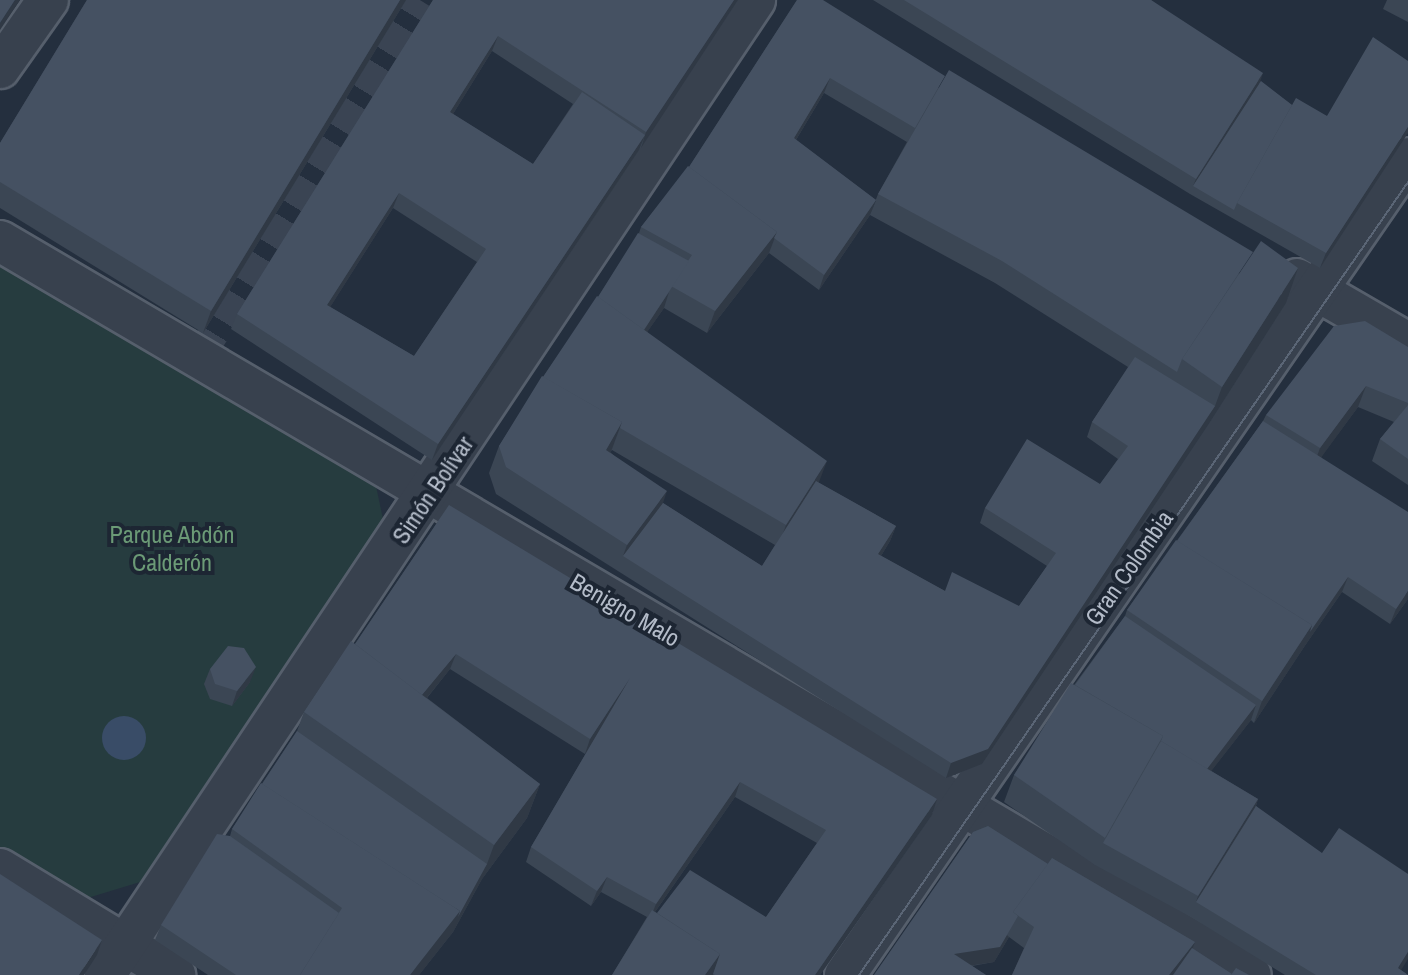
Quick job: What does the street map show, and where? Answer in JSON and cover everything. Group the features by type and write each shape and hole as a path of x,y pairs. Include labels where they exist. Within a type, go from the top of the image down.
{"street":[{"path":"0,68 48,0"},
{"name":"Simón Bolívar","path":"115,960 429,497 755,0"},
{"name":"Gran Colombia","path":"845,975 966,805 1408,158"},
{"name":"Benigno Malo","path":"0,241 429,497 966,805 1251,975"},
{"path":"1264,260 1408,343"},
{"path":"0,869 115,960 175,975"}],"green space":[{"name":"Parque Abdón Calderón","path":"0,247 372,467 387,538 150,879 81,900 0,851"}],"water":[{"path":"124,716 139,723 146,738 139,753 124,760 109,753 102,738 109,723"}],"building":[{"path":"0,0 15,0 0,23"},
{"path":"87,0 400,0 211,311 0,182 0,143"},
{"path":"433,0 734,0 646,132 498,36 450,112 533,164 582,92 645,135 438,444 237,314","holes":["399,193 486,249 414,356 327,305"]},
{"path":"797,0 823,0 945,76 915,128 830,78 794,138 876,200 824,275 774,238 777,232 689,167"},
{"path":"904,0 1151,0 1263,73 1196,179"},
{"path":"1373,37 1408,61 1408,127 1326,253 1237,203 1296,98 1327,116"},
{"path":"949,70 1253,252 1182,359 1177,372 1002,261 878,194"},
{"path":"1261,81 1292,105 1234,210 1193,186"},
{"path":"688,166 777,232 715,311 671,286 692,255 641,227"},
{"path":"638,233 689,261 644,330 598,297"},
{"path":"1261,241 1298,268 1222,387 1182,359"},
{"path":"597,296 827,461 786,525 620,428 622,422 543,377"},
{"path":"1365,321 1408,347 1408,403 1366,386 1320,448 1266,415 1334,326"},
{"path":"1135,357 1215,406 988,749 951,763 623,556 663,503 762,566 816,481 896,526 878,554 945,591 952,572 1019,606 1056,553 985,508 1027,439 1100,484 1128,446 1092,422"},
{"path":"542,376 622,422 606,450 667,491 627,545 506,467 499,446"},
{"path":"1408,405 1408,459 1380,439"},
{"path":"1263,421 1408,512 1408,591 1396,609 1348,577 1310,632 1312,625 1177,541"},
{"path":"449,505 937,799 815,975 715,975 720,954 657,913 690,870 766,917 826,830 740,782 656,904 607,877 597,891 531,847 630,678 590,739 456,654 422,695 355,644"},
{"path":"1176,540 1312,625 1262,701 1127,610"},
{"path":"1125,616 1256,705 1207,769 1161,741 1163,736 1075,685"},
{"path":"351,641 540,784 494,845 304,712"},
{"path":"228,646 244,648 256,667 237,691 215,684 210,669"},
{"path":"1071,683 1163,736 1105,838 1014,775"},
{"path":"297,731 487,864 458,917 460,911 262,784"},
{"path":"1161,741 1258,799 1198,896 1103,843"},
{"path":"261,783 460,911 410,975 300,975 342,908 232,829"},
{"path":"1256,806 1322,853 1339,828 1408,874 1408,952 1398,968 1408,975 1316,975 1196,902"},
{"path":"988,826 1048,864 1013,912 1018,916 1000,947 954,954 986,975 874,975 973,832"},
{"path":"217,834 230,836 339,913 300,975 236,975 161,925"},
{"path":"1052,858 1195,942 1169,975 1012,975 1034,927 1013,912"},
{"path":"0,874 102,940 79,975 0,975"},
{"path":"652,910 720,954 705,975 612,975"},
{"path":"1192,948 1232,974 1173,975"},
{"path":"1236,968 1249,975 1231,975"}],"tunnel":[{"path":"198,359 419,0"}],"tram line":[{"path":"859,975 1408,182"}]}
